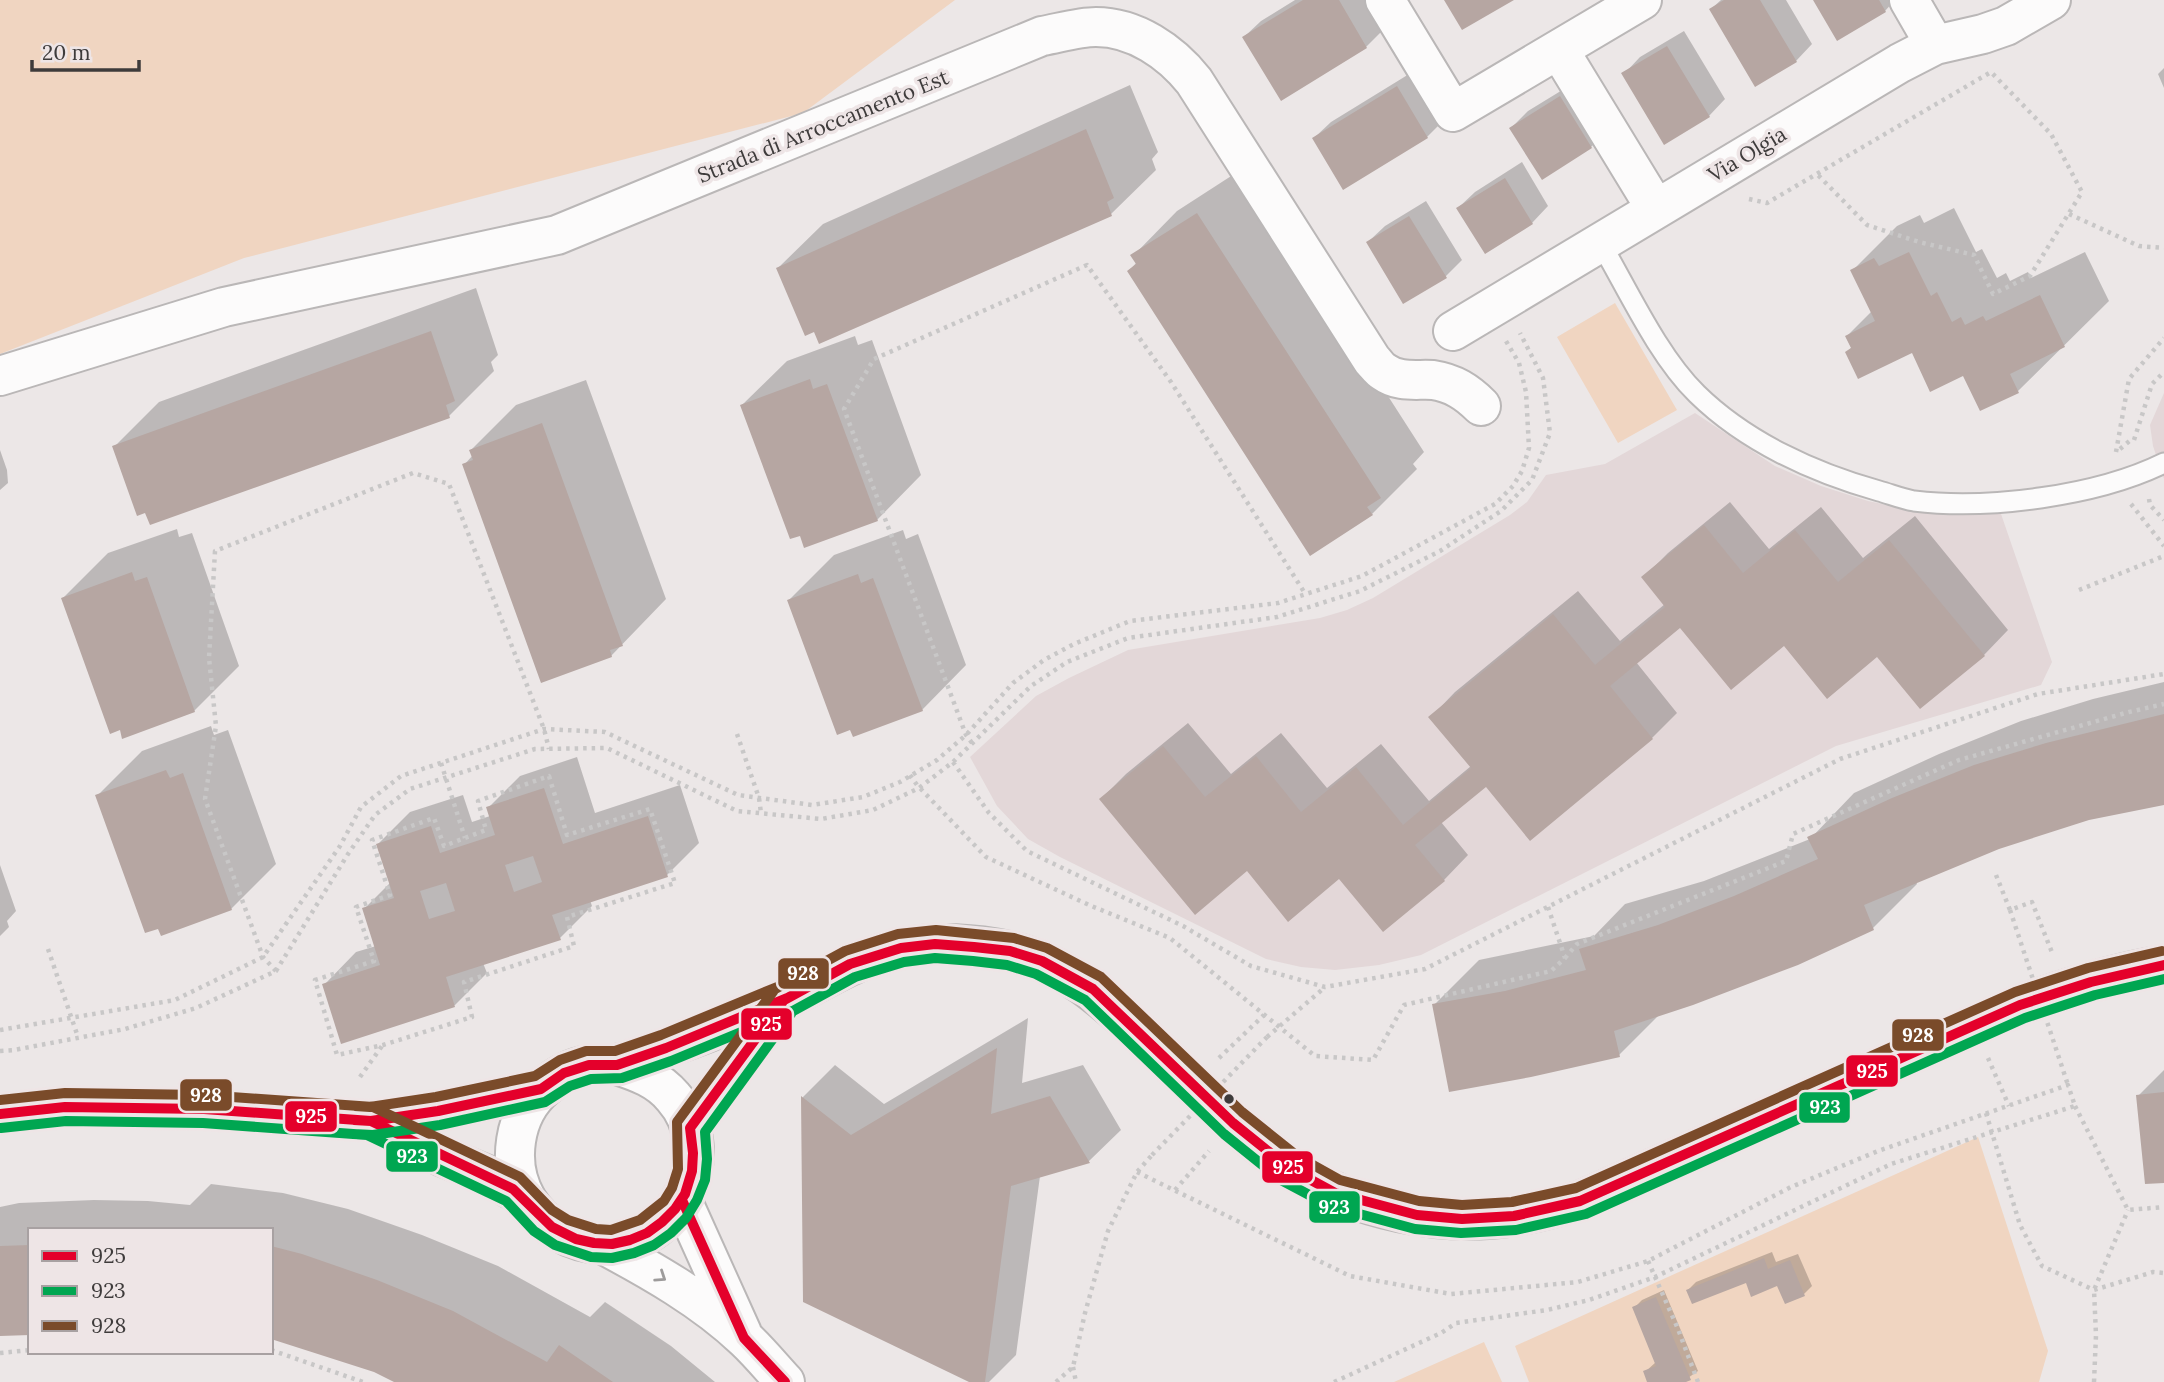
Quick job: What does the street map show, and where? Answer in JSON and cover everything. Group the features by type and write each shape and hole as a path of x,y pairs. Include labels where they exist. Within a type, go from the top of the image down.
{"street":[{"path":"1385,0 1453,113 1642,0"},
{"path":"1909,0 1935,46"},
{"name":"Via Olgia","path":"1453,331 1900,63 1935,46 2006,26 2051,0"},
{"name":"Strada di Arroccamento Est","path":"0,376 224,307 558,235 1042,36 1096,27 1141,38 1179,63 1194,81 1372,360 1384,372 1408,381 1432,380 1451,385 1468,393 1481,406"},
{"path":"1559,50 1656,209"},
{"path":"617,1065 784,1000 850,964 901,948 935,944 1010,951 1042,961 1093,989 1233,1123 1289,1168 1335,1193 1417,1215 1462,1219 1514,1216 1580,1201 1974,1026 2066,989 2134,970 2164,965"},
{"path":"690,1128 784,1000"},
{"path":"589,1065 617,1065 649,1076 675,1098 690,1128 694,1153 691,1177 682,1200 670,1215 656,1228 639,1237 621,1243 602,1244 579,1240 558,1231 539,1216 526,1198 517,1176 514,1153 522,1119 541,1089 564,1073 589,1065"},
{"path":"0,1114 65,1107 176,1109 371,1121 438,1111 541,1089"},
{"path":"371,1121 441,1156 487,1175 526,1198"},
{"path":"682,1200 744,1338"},
{"path":"602,1244 650,1269 744,1338 785,1382"}],"lane":[{"path":"1600,242 1661,347 1690,387 1725,418 1810,467 1861,486 1911,500 1987,504 2075,492 2122,481 2164,463"}],"path":[{"path":"1693,187 1767,203 1816,173 1991,72 2051,134 2082,192 2030,276 1993,294 1974,255 1919,242 1867,225 1816,173"},
{"path":"2069,214 2139,246 2164,248"},
{"path":"972,743 966,735 844,409 874,359 1087,265 1171,382 1306,595"},
{"path":"0,1030 175,1000 262,957 340,846 361,807 401,776 544,729 605,732 738,795 812,805 863,797 900,782 937,760 966,735 1013,683 1044,660 1074,644 1130,621 1278,603 1362,576 1495,504 1513,486 1522,471 1529,448 1526,392 1519,363 1493,307"},
{"path":"0,1051 125,1028 196,1008 276,971 374,815 410,789 535,748 607,748 737,811 821,819 873,810 919,788 953,762 1031,686 1067,662 1128,638 1277,617 1360,591 1440,551 1501,511 1531,480 1550,432 1542,378 1521,334 1493,307"},
{"path":"2164,338 2129,379 2116,452 2122,481 2133,509 2164,545"},
{"path":"2107,454 2116,452 2133,438"},
{"path":"276,971 262,957 205,799 216,726 209,658 215,551 413,473 449,484 544,729 549,749"},
{"path":"2079,590 2164,556"},
{"path":"953,762 989,813 1027,851 1184,926 1251,966 1325,987 1424,969 1840,759 2038,694 2164,674"},
{"path":"910,775 919,788 986,857 1089,905 1170,937 1315,1056 1373,1060 1404,1005 1551,971 1577,944 1787,861 1793,834 1959,761 2164,704"},
{"path":"737,734 759,798 761,813"},
{"path":"441,763 465,838"},
{"path":"549,776 567,835 650,809 675,883 567,917 574,946 464,982 472,1017 383,1045 337,1055 315,980 374,961 356,907 390,895 372,841 434,818 444,846 486,830 478,801 549,776"},
{"path":"1996,875 2075,1106 2128,1210"},
{"path":"2010,910 2032,902 2066,989"},
{"path":"1548,906 1565,958"},
{"path":"48,949 78,1037"},
{"path":"1076,1382 1073,1367 1108,1231 1136,1172 1267,1037 1325,987"},
{"path":"1194,1083 1264,1015"},
{"path":"1974,1026 2009,1105"},
{"path":"360,1077 383,1045"},
{"path":"1334,1382 1441,1333 1456,1323 1547,1311 1655,1277 1891,1164 2075,1106"},
{"path":"1986,1114 2020,1225 2042,1266 2094,1290 2153,1272 2164,1273"},
{"path":"1175,1190 1233,1123"},
{"path":"2128,1210 2164,1206"},
{"path":"2094,1382 2094,1290 2128,1210"},
{"path":"1647,1261 1678,1329 1698,1382"},
{"path":"0,1353 28,1350"},
{"path":"273,1351 363,1382"},
{"path":"1056,1382 1073,1367"}],"shaded area":[{"path":"0,0 955,0 803,113 244,258 0,354"},
{"path":"1615,303 1677,410 1618,443 1557,337"},
{"path":"2164,393 2164,479 2153,446 2150,425"},
{"path":"1695,413 1775,466 1821,486 1868,501 1906,509 1967,514 2000,511 2052,662 2041,685 1836,746 1421,955 1379,965 1335,970 1301,967 1266,959 1028,839 997,806 970,757 1036,696 1128,650 1320,618 1373,598 1510,515 1527,502 1546,475 1605,464"},
{"path":"1978,1137 2048,1351 2039,1382 1529,1382 1515,1346"},
{"path":"1484,1342 1502,1382 1394,1382"}],"building":[{"path":"1303,0 1339,0 1367,48 1281,101 1242,37"},
{"path":"1444,0 1514,0 1462,30"},
{"path":"1724,0 1760,0 1797,62 1755,87 1709,9"},
{"path":"1813,0 1879,0 1886,12 1837,41"},
{"path":"1667,46 1710,117 1664,145 1621,73"},
{"path":"1397,86 1428,138 1343,190 1312,138"},
{"path":"1560,96 1592,148 1542,180 1509,128"},
{"path":"1086,129 1114,198 1107,202 1112,216 819,344 814,332 805,336 776,268"},
{"path":"1505,178 1533,224 1485,254 1456,208"},
{"path":"1197,213 1381,498 1367,507 1373,515 1310,556 1127,271 1136,264 1130,255"},
{"path":"1409,216 1447,278 1403,304 1366,242"},
{"path":"1909,252 1931,296 1937,292 1952,322 1961,317 1965,325 1983,316 1986,321 2040,295 2065,347 2010,374 2019,393 1980,411 1963,376 1930,392 1912,353 1858,379 1845,352 1851,348 1845,336 1875,321 1850,270 1874,258 1879,266"},
{"path":"431,331 455,401 446,405 450,418 150,525 145,513 137,516 112,446"},
{"path":"810,379 813,389 827,384 878,521 804,548 800,536 790,539 740,405"},
{"path":"542,423 623,646 610,650 612,657 541,683 462,464 473,460 469,450"},
{"path":"1704,525 1743,573 1795,530 1838,582 1889,540 1985,656 1920,709 1877,657 1827,699 1784,646 1731,690 1680,628 1610,686 1653,739 1530,841 1486,787 1415,845 1445,881 1383,932 1339,879 1288,922 1247,871 1195,915 1099,799 1163,746 1205,797 1256,756 1301,812 1356,767 1403,825 1471,768 1428,717 1553,614 1595,665 1665,607 1641,577"},
{"path":"132,572 135,581 147,577 195,712 122,739 120,730 110,734 61,598"},
{"path":"858,574 861,583 873,578 923,711 853,737 850,730 837,735 787,600"},
{"path":"2164,714 2164,805 2089,820 1999,849 1864,905 1874,930 1798,965 1693,1005 1614,1031 1620,1057 1449,1092 1432,1004 1505,991 1586,970 1579,949 1658,925 1734,896 1818,859 1807,837 1892,798 1974,765 2046,743"},
{"path":"166,770 170,778 183,773 232,910 161,936 158,929 145,933 95,795"},
{"path":"544,788 563,844 648,816 668,877 552,915 561,940 446,977 455,1007 341,1044 322,984 380,965 362,908 394,898 376,844 431,826 440,853 495,835 486,807","holes":["533,856 542,882 514,892 505,865","446,883 455,911 429,919 420,891"]},
{"path":"997,1048 991,1114 1050,1096 1090,1163 1011,1186 985,1382 969,1382 803,1302 801,1096 851,1135"},
{"path":"2164,1092 2164,1183 2145,1184 2136,1095"},
{"path":"28,1245 28,1335 0,1336 0,1246"},
{"path":"273,1247 377,1280 453,1311 547,1362 559,1345 613,1382 394,1382 374,1372 273,1340"},
{"path":"1764,1258 1768,1269 1790,1260 1805,1296 1785,1304 1777,1286 1751,1297 1746,1283 1692,1304 1686,1290"},
{"path":"1656,1297 1691,1380 1686,1382 1647,1382 1643,1371 1656,1366 1632,1307"}],"transit line":[{"name":"928","path":"0,1100 65,1093 204,1095 373,1107 520,1177 552,1210 568,1220 596,1229 611,1230 640,1220 664,1201 672,1188 678,1169 677,1122 775,989 845,951 898,934 936,930 1014,938 1047,948 1101,977 1242,1112 1297,1156 1340,1180 1419,1201 1462,1205 1512,1202 1576,1188 2015,992 2088,968 2162,951"},
{"name":"925","path":"0,1114 65,1107 204,1109 371,1121 513,1189 552,1227 576,1239 612,1244 647,1233 675,1209 685,1194 692,1171 690,1128 784,1000 850,964 901,948 935,944 1010,951 1042,961 1093,989 1233,1123 1289,1168 1335,1193 1417,1215 1462,1219 1514,1216 1580,1201 2020,1005 2091,982 2164,965"},
{"name":"923","path":"1,1128 66,1121 203,1123 367,1135 506,1201 534,1231 555,1245 591,1257 612,1258 654,1245 686,1218 705,1180 705,1132 793,1011 855,977 904,962 935,958 1007,965 1036,974 1085,1000 1224,1134 1281,1180 1330,1206 1415,1229 1461,1233 1516,1230 1586,1214 2025,1018 2095,995 2164,979"},
{"name":"928","path":"355,1106 370,1107 436,1097 535,1076 560,1060 586,1051 615,1051 782,985"},
{"name":"925","path":"354,1120 371,1121 438,1111 541,1089 564,1073 589,1065 617,1065 666,1048 787,998"},
{"name":"923","path":"353,1134 373,1135 440,1125 545,1102 570,1086 591,1079 622,1078 671,1061 792,1011"},
{"name":"925","path":"682,1200 744,1338 785,1382"}]}
